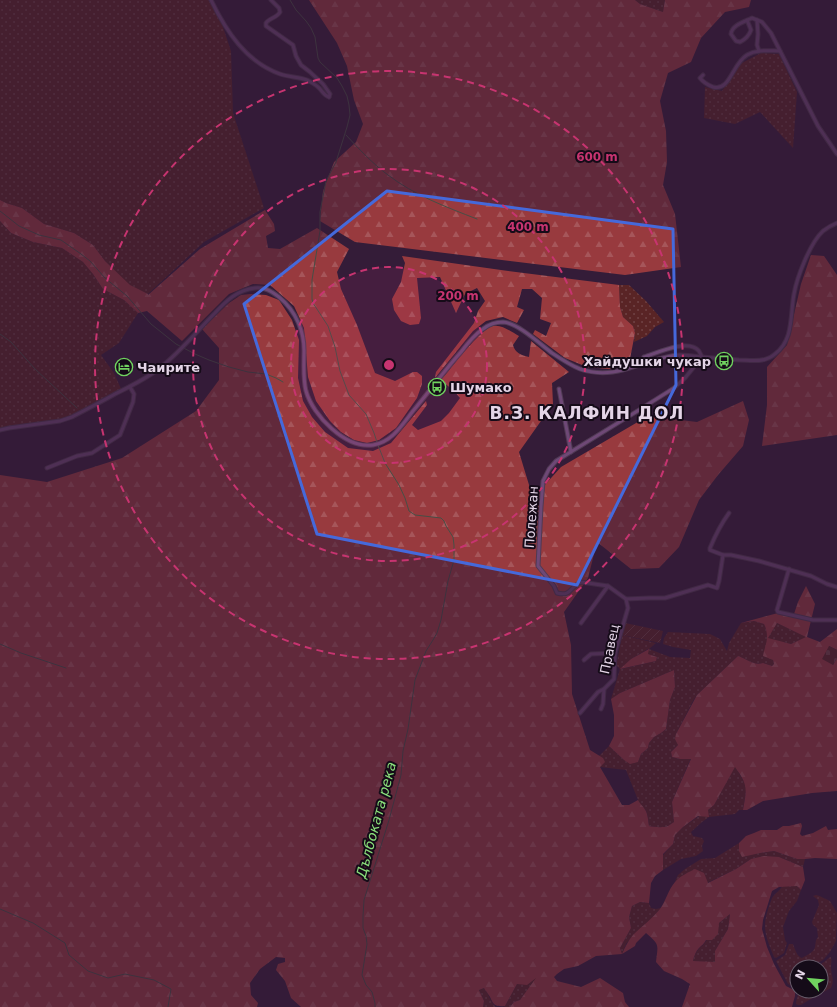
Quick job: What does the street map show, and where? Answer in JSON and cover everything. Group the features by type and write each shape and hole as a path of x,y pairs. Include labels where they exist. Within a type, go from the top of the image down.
{"street":[{"path":"211,0 221,21 237,43 250,56 262,65 282,75 303,78 309,81 318,86 324,95 329,97 330,94 323,84 301,65 296,56 293,45 266,26 267,21 279,15 280,12 279,8 272,0"},
{"path":"747,20 752,30 746,39 740,42 736,41 731,34 734,27 747,20 752,18 762,22 771,33 818,126 837,154"},
{"path":"757,20 757,45 759,51"},
{"path":"703,75 700,78 702,80 708,85 718,88 728,82 742,58 752,52 780,51"},
{"path":"0,430 60,421 72,417 144,379 160,368 232,297 242,291 255,288 265,288 282,299 300,324 303,336 304,377 306,390 316,412 335,432 349,441 362,445 372,445 388,440 398,430 451,363 477,333 494,323 503,322 512,324 559,358 582,370 600,373 624,370 672,356 688,355 761,360 767,359 781,349 787,339 794,294 801,269 816,240 823,232 837,223"},
{"path":"644,357 684,345 698,350 702,357"},
{"name":"Полежан","path":"608,586 582,582 578,583 564,595 557,593 554,586 538,566 540,507 543,481 549,469 556,461 674,388 685,378 702,357"},
{"path":"48,468 77,456 92,453 120,435 133,402 134,394 130,386"},
{"path":"559,389 570,452"},
{"path":"729,513 721,524 710,550 723,555 753,559 789,569 837,587"},
{"path":"581,623 608,586 626,599 665,598 708,585 717,588 723,555"},
{"path":"789,569 778,605 778,612 813,620 837,620"},
{"name":"Правец","path":"580,713 598,692 604,689 614,679 615,653 628,608 626,599"},
{"path":"584,660 591,654 615,653"},
{"path":"601,709 603,704 604,689"}],"highlighted area":[{"path":"387,191 673,229 676,385 577,585 317,534 244,304"}],"green space":[{"path":"0,0 211,0 221,21 231,51 233,113 264,208 204,242 148,294 130,286 105,261 93,245 74,233 44,224 22,208 0,200"},
{"path":"309,0 635,0 640,4 663,12 665,0 751,0 749,7 725,12 701,38 691,62 668,73 660,101 666,131 667,162 663,185 675,214 681,267 625,275 355,242 320,221 323,191 334,162 356,142 363,124 354,100 347,66 337,43"},
{"path":"635,0 665,0 663,12 640,4"},
{"path":"761,53 779,54 797,92 793,148 760,112 735,124 704,118 705,87 722,91 740,64"},
{"path":"0,200 22,208 44,224 74,233 93,245 105,261 130,285 148,295 200,249 265,210 274,224 275,231 266,236 268,248 280,249 317,228 349,249 337,272 341,289 357,325 375,373 395,381 413,372 417,372 422,376 422,384 417,398 396,428 379,440 367,443 354,440 341,432 330,421 316,401 308,377 304,328 294,306 270,285 253,284 229,294 182,341 147,311 138,313 124,300 103,289 83,262 62,248 33,242 11,233 0,221"},
{"path":"0,221 11,233 33,242 62,248 83,262 103,289 124,300 138,313 119,343 101,355 114,373 122,391 72,417 60,421 0,430"},
{"path":"811,255 824,256 837,275 837,435 762,446 767,405 767,367 787,345 801,284"},
{"path":"402,256 619,285 620,307 623,317 633,326 635,333 629,364 609,369 587,367 565,358 533,334 535,330 546,336 551,323 540,319 542,298 532,289 522,289 517,307 524,310 517,323 503,317 486,321 473,331 435,378 436,372 474,323 478,311 485,301 477,288 465,294 456,313 440,277 417,278 421,318 419,324 410,325 401,321 394,310 392,299 401,282 405,263"},
{"path":"619,285 629,285 646,301 664,322 655,327 647,336 634,342 635,333 633,326 623,317 620,307"},
{"path":"241,295 266,295 279,300 292,320 299,340 298,378 303,401 312,417 325,432 348,448 373,451 391,443 426,401 427,405 412,425 418,430 441,421 460,398 441,380 473,342 487,329 493,326 500,326 519,336 513,345 514,348 519,353 529,357 531,341 569,372 552,383 553,404 519,452 533,498 561,467 648,416 697,422 743,401 749,420 743,446 699,500 679,547 659,568 631,569 597,542 588,578 564,612 571,645 572,694 590,750 603,758 605,762 600,767 622,805 629,805 638,800 646,812 649,826 668,826 674,822 672,802 691,759 672,757 671,752 678,745 675,739 676,734 697,695 738,656 757,664 763,663 772,666 774,664 773,660 763,656 767,642 764,624 754,621 741,623 778,613 793,617 806,586 815,604 807,637 820,642 837,629 837,650 829,646 833,665 837,658 837,791 812,793 763,801 747,810 743,810 746,791 742,778 735,767 714,805 708,810 709,817 698,816 683,827 675,835 673,844 663,854 663,870 655,876 651,883 649,903 640,902 632,906 629,917 631,928 620,948 622,954 596,956 578,966 564,969 554,977 557,981 581,987 600,978 623,993 625,1002 629,1007 510,1007 514,1002 520,1000 536,978 527,985 517,984 505,1006 495,1005 484,988 479,990 484,1001 483,1007 301,1007 291,998 285,981 276,970 278,964 285,962 285,958 276,957 260,969 250,983 251,995 258,1003 257,1007 0,1007 0,475 47,482 122,458 196,411 219,380 219,348 202,329 229,303","holes":["777,623 806,637 791,644 768,638"]},
{"path":"754,621 764,624 767,631 767,637 777,623 807,637 791,644 783,642 773,660 774,664 772,666 763,663 757,664 738,656 697,695 676,734 678,745 671,752 672,757 680,759 691,758 672,802 674,822 666,827 649,826 646,811 640,805 626,770 600,767 599,756 609,746 624,760 638,762 641,754 648,748 649,743 654,737 666,729 670,700 675,687 674,670 620,693 611,699 620,669 617,666 617,662 622,635 656,643 649,649 670,657 690,658 691,650 663,644 664,638 668,632 710,634 720,639 727,651 729,643 741,623","holes":["648,649 648,654 657,657 656,661 621,669 631,659"]},
{"path":"625,623 663,631 660,643 622,635"},
{"path":"829,646 837,650 837,658 833,665 822,659"},
{"path":"649,649 648,654 657,657 656,661 620,669 631,659"},
{"path":"674,670 675,687 670,700 666,729 654,737 649,743 648,748 641,754 638,762 630,764 609,746 614,736 614,715 611,699 620,693"},
{"path":"735,766 746,785 743,810 739,810 735,814 709,817 702,822 691,832 693,836 702,838 704,841 702,846 703,851 696,856 681,859 663,870 663,855 673,844 675,835 683,827 714,805"},
{"path":"801,823 802,826 800,834 802,836 813,833 826,826 828,830 837,829 837,859 797,859 774,851 742,857 739,851 739,843 746,836 761,830 777,830 783,826"},
{"path":"739,843 739,851 760,853 774,851 797,859 805,859 803,867 779,857 751,859 736,869 707,883 687,873 675,881 678,875 685,869 701,859 715,858"},
{"path":"764,856 779,857 803,867 805,880 801,890 797,886 779,887 772,891 763,920 762,929 774,964 786,986 789,988 789,999 794,999 792,1007 682,1007 690,984 664,971 656,962 657,945 646,933 635,946 622,954 633,935 660,909 675,882 682,876 695,869 704,873 708,883 736,869 751,859","holes":["730,914 728,929 715,951 715,962 693,961 698,949 706,940 712,940 718,934 719,923"]},
{"path":"782,886 797,886 801,890 797,901 789,911 783,927 785,940 787,943 784,953 776,958 774,957 767,938 765,923 772,898"},
{"path":"816,895 830,901 837,913 836,941 824,959 789,959 789,984 776,961 785,955 789,944 793,944 797,954 802,958 814,949 818,937 817,928 812,922 819,905 818,900 813,896"},
{"path":"640,902 649,903 651,908 661,908 626,944 622,954 620,948 631,928 629,917 632,906"},
{"path":"730,914 728,929 715,951 715,963 693,961 695,954 719,923"},
{"path":"831,957 833,980 831,988 829,989 829,959 828,959"},
{"path":"538,977 520,1000 514,1002 510,1007 502,1007 505,1006 517,984"},
{"path":"484,988 496,1007 483,1007 484,1001 479,990"},
{"path":"797,999 811,999 801,1005 796,1004"}],"waterway":[{"name":"Дълбоката река","path":"290,0 311,28 315,37 318,58 320,62 337,78 347,96 349,105 350,115 347,127 336,162 326,181 320,212 320,231 312,280 312,299 328,326 335,347 340,371 349,395 366,414 377,442"},
{"path":"346,135 382,171 398,182 431,200 477,219"},
{"path":"0,211 19,226 39,235 61,240 81,254 90,261 105,278 127,296 151,324 176,344 209,360 248,372 266,374 283,382"},
{"path":"0,334 11,342 35,369 77,408"},
{"name":"Дълбоката река","path":"375,1007 372,992 366,985 362,975 367,944 363,928 364,900 389,820 401,775 403,751 408,729 415,680 426,651 437,633 454,560 453,537 444,521 441,518 415,515 409,511 399,485 385,463 378,445"},
{"path":"0,644 21,653 66,668"},
{"path":"0,909 33,923 65,943 69,955 88,971 108,978 125,974 154,980 171,989 168,1007"}],"place":[{"name":"Хайдушки чукар","path":"724,361"},
{"name":"Чаирите","path":"124,367"},
{"name":"Шумако","path":"437,387"}],"district":[{"name":"В.З. КАЛФИН ДОЛ","path":"587,413"}]}
